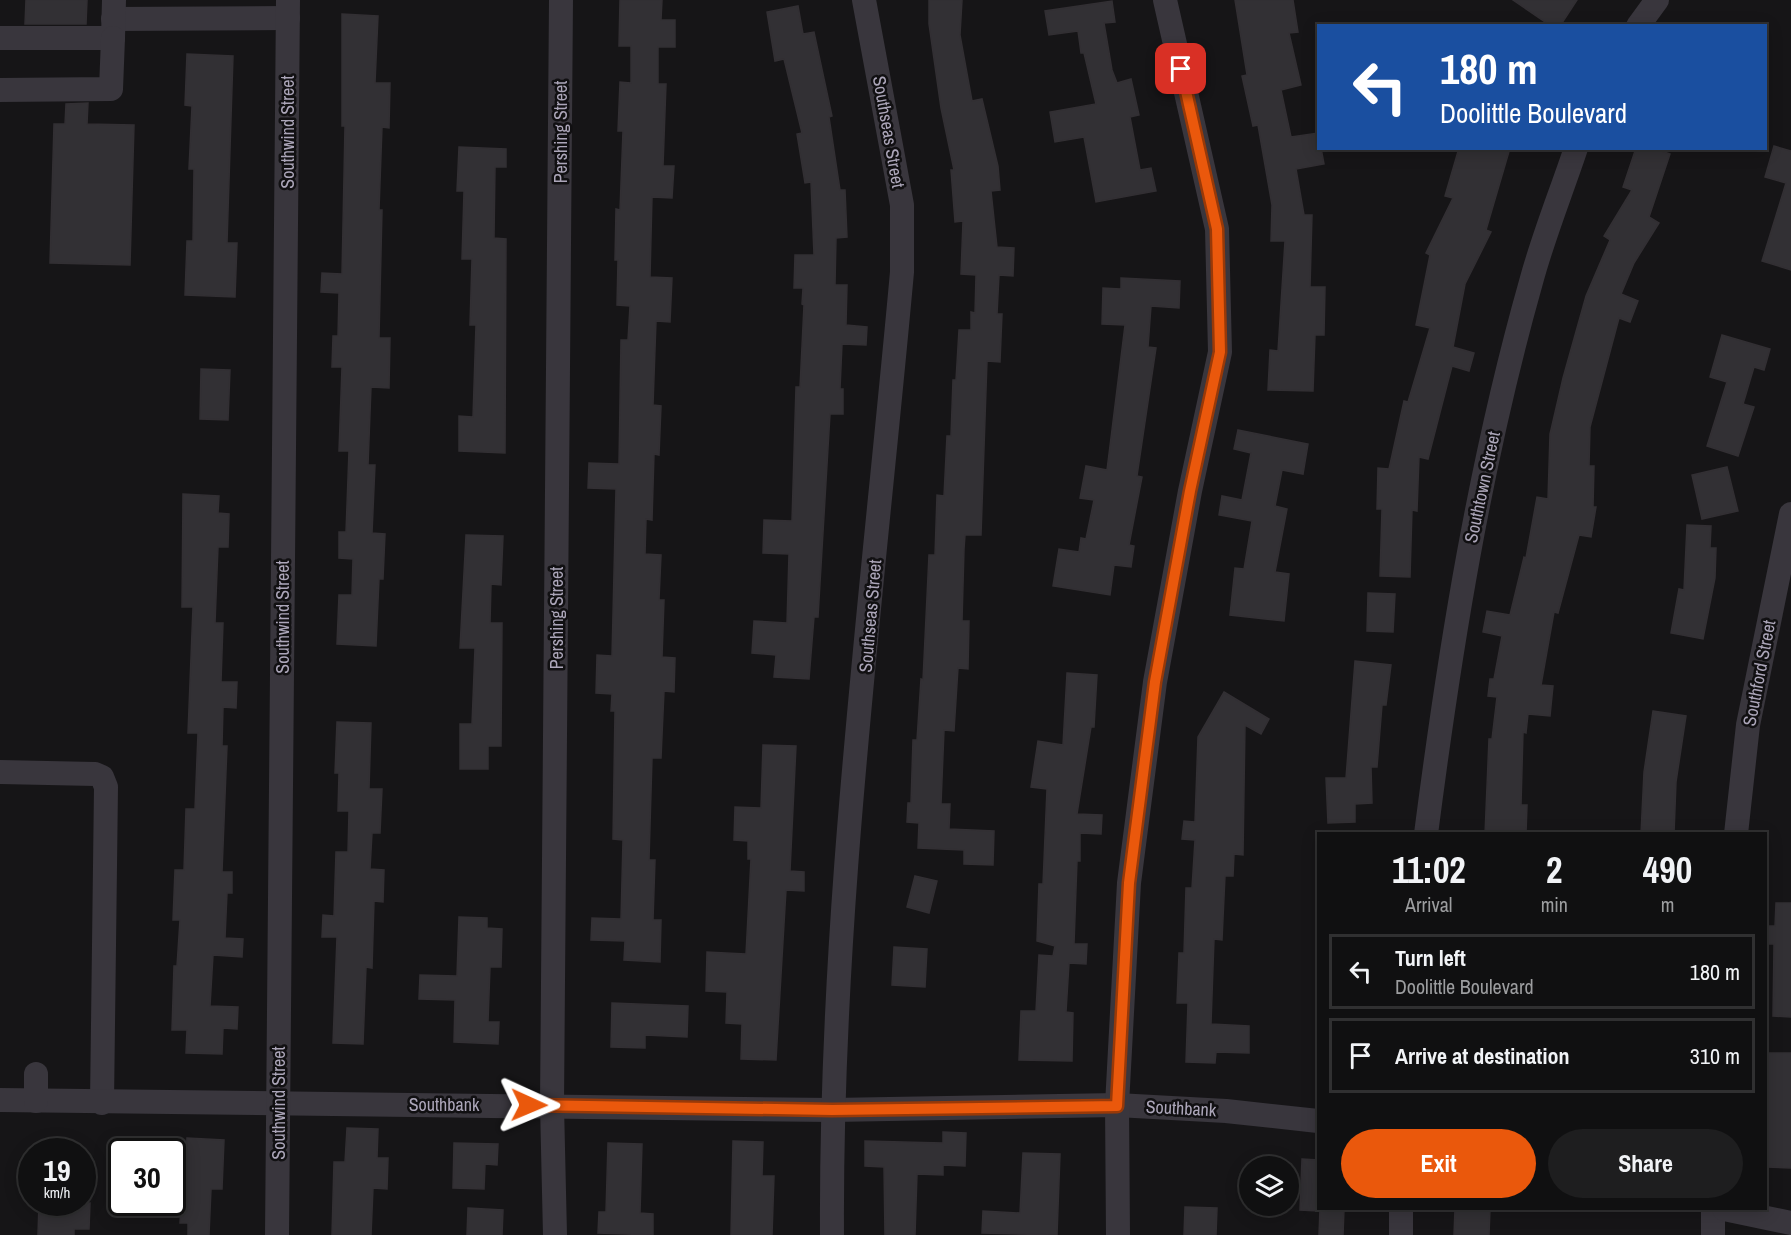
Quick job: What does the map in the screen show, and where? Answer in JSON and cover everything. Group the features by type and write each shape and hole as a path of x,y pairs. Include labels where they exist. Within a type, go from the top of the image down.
{"street":[{"name":"Pershing Street","path":"555,1235 552,1105 561,0"},
{"name":"Southseas Street","path":"832,1235 832,1110 844,894 902,272 902,205 864,0"},
{"path":"1118,1235 1117,1106 1129,883 1155,682 1190,491 1220,352 1217,229 1165,0"},
{"path":"1639,24 1657,0"},
{"path":"0,38 113,19 288,9"},
{"name":"Southwind Street","path":"277,1235 288,9"},
{"path":"0,90 111,89 113,19"},
{"name":"Southtown Street","path":"1426,832 1471,533 1492,436 1531,280 1575,150"},
{"name":"Southford Street","path":"1736,832 1748,724 1791,514"},
{"path":"0,772 95,774 102,777 106,787 102,1103"},
{"path":"36,1074 36,1101"},
{"name":"Southbank","path":"0,1100 832,1110 1117,1106 1226,1111 1317,1121"},
{"path":"1401,1210 1401,1235"},
{"path":"1713,1210 1713,1235"},
{"path":"1729,1210 1791,1223"}],"building":[{"path":"26,0 87,0 86,24 25,24"},
{"path":"620,0 662,0 661,20 675,20 675,47 658,47 658,84 666,84 663,166 674,166 672,198 652,197 650,277 672,278 670,322 656,321 653,405 661,406 659,455 654,454 652,520 646,519 645,554 661,555 659,600 664,600 662,657 675,658 674,692 664,691 661,758 652,758 649,860 655,860 653,920 661,920 660,962 624,960 625,941 591,940 592,918 621,919 623,840 613,839 615,711 611,711 612,694 596,693 597,655 612,656 616,489 588,488 589,463 619,464 621,340 628,340 630,306 617,305 618,260 615,260 616,209 620,210 623,131 618,131 620,82 631,83 631,46 619,46"},
{"path":"929,0 962,0 960,35 972,101 982,99 998,166 1000,190 991,191 997,247 1014,248 1013,276 999,275 997,314 1002,314 1000,362 987,361 981,535 965,535 964,549 962,621 969,621 968,669 958,668 954,731 944,730 941,804 950,804 949,829 994,831 993,865 964,864 964,850 918,848 919,823 907,822 908,803 911,803 913,740 917,740 921,679 923,680 929,555 935,555 937,495 944,496 947,436 951,436 953,380 956,380 959,330 971,330 971,312 975,313 976,275 961,274 963,221 955,222 951,170 954,170 941,108 929,24"},
{"path":"1235,0 1293,0 1298,32 1289,33 1301,85 1281,90 1291,137 1317,133 1317,150 1321,150 1324,164 1296,169 1304,215 1312,215 1310,287 1325,287 1324,335 1315,335 1313,391 1268,390 1270,350 1278,351 1285,241 1271,241 1272,205 1258,125 1253,126 1242,76 1247,75"},
{"path":"1513,0 1577,0 1561,24 1548,24"},
{"path":"1112,1 1115,22 1104,23 1112,70 1117,83 1131,79 1139,115 1130,117 1140,170 1151,168 1156,191 1096,202 1084,137 1055,142 1050,112 1096,104 1084,53 1081,53 1078,31 1049,35 1045,11"},
{"path":"798,6 803,34 814,32 832,116 829,117 840,190 845,190 847,237 836,238 835,285 847,285 846,325 867,327 866,345 842,344 840,389 843,389 843,414 830,414 818,617 814,617 809,679 774,677 776,655 752,653 754,621 787,623 789,554 763,553 764,520 792,521 796,387 800,387 804,305 802,304 803,288 794,288 795,255 814,255 811,182 805,183 797,134 802,133 784,59 775,61 767,12"},
{"path":"342,14 378,16 375,83 390,83 389,128 382,127 379,210 382,210 379,338 390,338 389,388 371,387 368,465 375,465 372,533 385,534 383,579 379,579 376,646 337,644 339,595 352,595 353,559 339,558 339,532 346,532 349,451 339,451 342,367 332,367 333,336 338,336 339,293 321,292 322,273 342,274 345,126 342,126"},
{"path":"187,54 233,56 227,243 237,243 235,297 185,295 187,241 193,241 194,169 189,169 192,106 185,105"},
{"path":"88,103 87,124 134,125 130,265 50,263 54,124 65,124 66,104"},
{"path":"1774,146 1791,151 1791,270 1762,261 1786,183 1765,177"},
{"path":"459,147 506,149 506,167 495,167 494,238 506,239 505,453 459,451 459,416 473,417 476,325 470,325 472,259 462,259 464,191 457,191"},
{"path":"1458,150 1509,150 1486,230 1491,232 1465,284 1453,347 1474,353 1469,371 1452,366 1428,459 1419,457 1417,511 1412,510 1410,577 1380,576 1382,509 1377,509 1378,468 1389,469 1404,401 1408,402 1430,328 1416,325 1430,255 1426,253 1453,198 1445,196"},
{"path":"1635,150 1659,150 1670,154 1649,217 1659,223 1634,263 1621,294 1638,301 1630,322 1619,318 1590,427 1589,466 1594,466 1593,507 1596,507 1591,537 1579,535 1558,613 1554,612 1541,685 1553,686 1550,716 1528,714 1526,733 1523,732 1521,805 1527,805 1526,832 1485,832 1489,739 1492,739 1497,697 1488,696 1490,679 1494,679 1502,636 1483,632 1487,611 1510,615 1524,557 1526,558 1537,497 1548,499 1550,434 1563,378 1586,296 1610,240 1604,236 1632,190 1623,187"},
{"path":"1121,278 1180,281 1179,308 1151,306 1148,347 1156,348 1137,476 1142,477 1129,545 1134,546 1131,567 1114,565 1110,595 1053,586 1059,549 1079,552 1081,538 1086,539 1094,500 1080,498 1086,466 1107,470 1125,325 1102,324 1103,288 1121,289"},
{"path":"1722,335 1770,349 1764,370 1754,367 1743,404 1754,407 1738,456 1707,446 1727,382 1710,377"},
{"path":"201,369 230,370 228,420 200,419"},
{"path":"1238,430 1308,444 1303,474 1282,470 1275,506 1287,509 1275,572 1289,574 1284,621 1230,615 1235,568 1244,569 1252,521 1219,515 1222,496 1242,500 1251,453 1234,449"},
{"path":"1727,467 1738,511 1702,519 1692,475"},
{"path":"183,494 219,496 218,513 229,514 228,547 218,547 215,623 223,623 221,682 237,682 236,708 223,707 222,746 227,746 222,872 232,872 232,893 227,893 225,938 243,939 242,957 213,955 210,1006 238,1007 237,1029 223,1028 222,1054 186,1053 187,1030 172,1030 174,966 177,966 180,920 173,920 175,870 184,870 186,809 195,809 198,733 188,733 193,607 182,607"},
{"path":"1687,525 1711,526 1710,548 1716,548 1715,578 1703,639 1671,633 1679,589 1684,590"},
{"path":"466,535 503,536 501,585 491,584 490,623 502,623 501,746 488,746 488,769 460,769 460,724 472,724 475,648 460,648"},
{"path":"1368,593 1395,594 1393,632 1367,631"},
{"path":"1355,661 1391,665 1386,705 1382,705 1377,767 1371,767 1372,803 1355,804 1355,822 1328,823 1326,778 1346,778"},
{"path":"1067,673 1097,675 1094,727 1091,727 1077,814 1102,815 1101,834 1080,833 1074,944 1087,944 1086,964 1069,963 1066,1012 1073,1013 1072,1061 1019,1060 1021,1011 1036,1011 1039,955 1053,956 1055,946 1037,941 1039,884 1043,884 1047,789 1031,787 1038,741 1063,745"},
{"path":"1224,692 1269,719 1261,734 1245,725 1243,855 1234,854 1233,876 1225,876 1222,940 1214,939 1211,1024 1249,1026 1249,1053 1216,1052 1215,1063 1186,1062 1188,1003 1177,1003 1179,953 1184,953 1186,888 1192,888 1195,840 1182,839 1184,821 1195,822 1198,737"},
{"path":"1653,711 1686,716 1676,782 1674,832 1641,832 1644,772"},
{"path":"337,722 371,723 369,789 382,789 380,833 372,833 370,869 384,870 383,902 374,901 372,968 366,967 363,1044 333,1043 337,937 322,937 323,915 334,916 336,852 348,852 349,811 338,811 339,773 335,773"},
{"path":"763,745 796,746 790,871 804,872 804,891 786,890 776,1060 741,1059 742,1024 726,1023 727,992 706,991 707,952 746,954 751,859 748,859 748,841 734,840 735,807 761,808"},
{"path":"915,876 937,881 929,913 907,907"},
{"path":"1776,903 1791,903 1791,1017 1773,1016 1774,944 1767,944 1767,926 1775,926"},
{"path":"459,917 487,918 487,928 502,929 501,967 490,967 488,1022 499,1022 498,1044 454,1042 455,1000 419,999 420,975 457,976"},
{"path":"894,947 927,949 925,987 892,985"},
{"path":"612,1003 688,1006 687,1037 645,1035 645,1048 611,1047"},
{"path":"1767,1053 1791,1053 1791,1168 1767,1167"},
{"path":"347,1128 378,1129 377,1158 388,1158 387,1189 373,1188 371,1235 332,1235 334,1162 345,1162"},
{"path":"943,1132 966,1133 965,1166 943,1165 943,1175 917,1174 915,1235 885,1235 884,1167 865,1166 865,1141 943,1143"},
{"path":"187,1138 224,1140 222,1189 211,1189 209,1235 188,1235 188,1223 180,1223 180,1216 186,1216"},
{"path":"733,1141 763,1142 762,1176 774,1176 772,1235 731,1235"},
{"path":"454,1143 498,1144 497,1165 485,1164 484,1189 453,1188"},
{"path":"608,1143 642,1144 640,1213 653,1214 653,1235 598,1233 599,1212 606,1212"},
{"path":"1023,1153 1060,1154 1057,1235 982,1233 983,1211 1020,1213"},
{"path":"1302,1159 1317,1160 1318,1211 1300,1210"},
{"path":"1185,1207 1217,1208 1216,1235 1184,1235"},
{"path":"468,1208 503,1210 502,1235 467,1235"},
{"path":"1320,1210 1344,1210 1343,1235 1319,1235"},
{"path":"1455,1210 1490,1210 1489,1235 1454,1235"},
{"path":"39,1216 90,1216 89,1229 74,1229 74,1235 38,1235"}],"route":[{"path":"529,1105 832,1110 1117,1106 1129,883 1155,682 1190,491 1220,352 1217,229 1181,69"}]}
